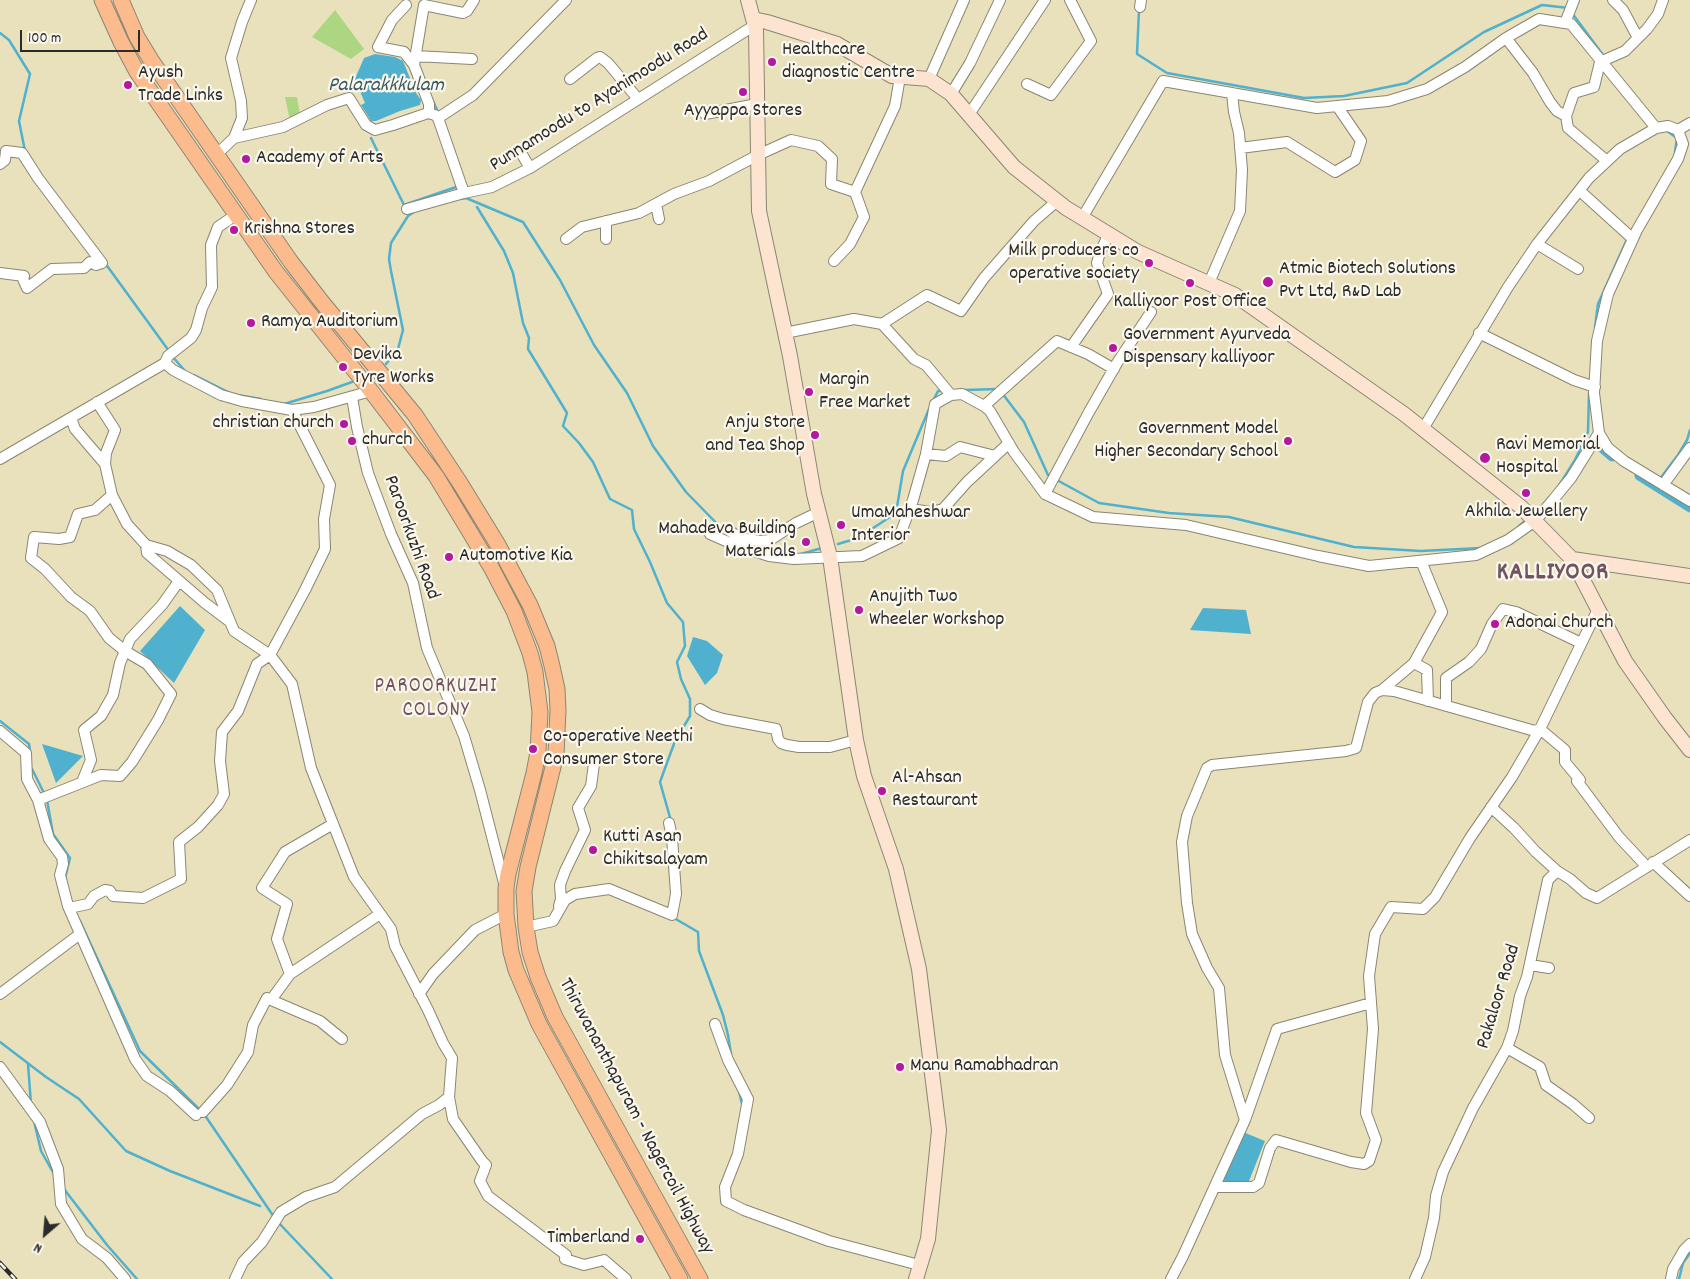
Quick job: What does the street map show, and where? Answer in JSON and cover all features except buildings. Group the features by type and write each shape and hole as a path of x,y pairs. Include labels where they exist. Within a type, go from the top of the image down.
{"main road":[{"name":"Thiruvananthapuram - Nagercoil Highway","path":"102,0 137,72 289,288 371,391 449,497 491,567 514,611 533,666 539,695 540,712 538,752 506,888 506,914 511,952 516,970 539,1024 676,1278"},
{"name":"Thiruvananthapuram - Nagercoil Highway","path":"121,0 137,36 151,60 292,262 327,308 415,415 498,545 530,605 547,646 557,689 558,710 556,755 528,867 524,891 526,927 530,952 538,977 555,1016 700,1279"},
{"path":"749,1 754,22 759,211 785,333 814,494 830,557 856,740 864,776 896,869 919,969 939,1130 928,1239 916,1279"},
{"path":"754,22 767,22 837,44 892,76 929,79 951,94 968,116 1014,167 1057,201 1138,252 1236,295 1423,430 1521,507 1572,559 1625,662 1690,750"},
{"path":"1572,559 1690,576"}],"street":[{"path":"217,154 234,138 242,118 241,101 231,58 251,0"},
{"path":"428,112 430,109 429,104 415,61 424,5 463,13 467,11 474,0"},
{"path":"929,79 964,0"},
{"path":"951,94 970,63 1000,0"},
{"path":"968,116 1045,0"},
{"path":"1027,84 1051,95 1091,41 1070,0"},
{"path":"1565,23 1574,0"},
{"path":"1613,0 1623,10 1638,38"},
{"path":"1607,161 1568,128 1566,116 1574,92 1594,87 1604,60 1625,51 1647,29 1658,14 1663,0"},
{"path":"440,117 473,95 564,1"},
{"path":"406,5 392,20 384,45 404,52 415,61 472,60"},
{"path":"1082,218 1163,80 1316,108 1388,101 1427,89 1539,19 1571,24 1604,60 1656,128"},
{"name":"Punnamoodu to Ayanimoodu Road","path":"408,209 492,187 530,168 754,22"},
{"path":"1506,38 1532,73 1550,102 1557,111 1566,116"},
{"path":"570,80 600,57 608,62 638,99"},
{"path":"834,261 850,244 864,217 855,192 895,106 900,77"},
{"path":"1210,283 1240,211 1242,170 1240,133 1234,112 1232,93"},
{"path":"234,138 283,127 327,104 346,98 350,99 366,126 375,130 393,126 428,112 440,117 464,193"},
{"path":"705,114 757,104"},
{"path":"1240,148 1287,142 1335,172 1355,160 1361,141 1338,106"},
{"path":"1678,130 1690,123"},
{"path":"1423,430 1479,334 1537,244 1589,178 1620,149 1656,128 1668,126 1678,130 1683,144 1678,159 1630,236 1608,294 1591,386 1599,433 1608,448 1624,461 1690,501"},
{"path":"566,238 582,227 639,213 674,194 709,181 791,140 818,146 832,159 831,184 855,192"},
{"path":"520,151 530,168"},
{"path":"0,164 5,160 6,152 22,153 38,178 102,263 96,265 90,262 84,268 52,269 27,288 23,279 24,276 0,273"},
{"path":"1580,190 1630,236"},
{"path":"882,324 928,295 961,311 984,278 1034,221 1057,201"},
{"path":"656,204 659,219"},
{"path":"0,459 98,402 170,356 191,338 196,330 202,308 212,287 211,245 218,227 237,214"},
{"path":"606,221 606,239"},
{"path":"1071,347 1108,294 1097,263 1109,234"},
{"path":"1537,244 1578,269"},
{"path":"1045,494 1114,368 1151,312"},
{"path":"785,333 854,319 882,324 914,359 926,365 950,394"},
{"path":"1479,334 1574,380 1591,386"},
{"path":"984,406 1057,341 1114,368"},
{"path":"170,356 173,370 220,395 292,410 314,407 371,391"},
{"path":"710,534 735,545 769,556 794,559 862,556 898,538 910,509 926,454 935,404 950,394 962,394 990,411 1009,443 1045,494 1093,517 1186,525 1369,566 1476,556 1508,540 1535,521 1571,478 1599,433"},
{"name":"Paroorkuzhi Road","path":"352,397 368,472 391,534 413,582 427,648 464,736 506,888"},
{"path":"98,402 115,430 104,464 112,495 127,524 146,545 167,551 191,565 217,590 234,631 270,656 292,684 311,768 354,877 391,929 395,946 452,1058 449,1097 453,1119 486,1165 480,1181 488,1196 566,1255 565,1259 584,1265 604,1260 626,1279"},
{"path":"69,908 88,904 94,896 104,890 110,891 112,896 143,898 181,879 179,842 198,827 218,805 224,794 220,761 222,732 238,711 257,664 270,656 325,549 324,519 330,484 292,410"},
{"path":"71,418 75,429 104,464"},
{"path":"910,509 930,512 943,509 1009,443"},
{"path":"926,454 946,456 960,447 995,456"},
{"path":"1663,485 1690,448"},
{"path":"38,800 101,775 120,776 132,762 171,694 147,664 125,651 109,638 90,611 71,597 45,569 31,558 34,537 59,539 70,537 78,514 94,510 112,495"},
{"path":"731,532 741,538 760,541 770,540 796,523 819,512"},
{"path":"146,545 147,553 230,622"},
{"path":"1245,1120 1225,1055 1219,988 1207,968 1192,934 1182,842 1187,816 1207,768 1212,765 1346,751 1356,748 1368,702 1375,693 1382,690 1414,663 1442,612 1421,561"},
{"path":"82,782 91,760 84,730 101,716 113,695 120,663 130,639 162,605 179,581"},
{"path":"1446,706 1446,678 1469,662 1481,649 1492,624 1502,609 1516,612 1580,643"},
{"path":"1215,1187 1252,1188 1259,1183 1270,1148 1276,1140 1351,1162 1364,1164 1370,1161 1376,1140 1366,1113 1373,1029 1369,976 1374,934 1391,907 1423,908 1435,897 1470,838 1512,777 1540,729 1580,643 1598,610"},
{"path":"1414,663 1427,670 1428,701"},
{"path":"1382,690 1394,691 1535,732 1540,729"},
{"path":"700,709 710,715 723,719 776,729 778,739 781,743 787,745 830,747 856,740"},
{"path":"1540,729 1565,750 1565,762 1580,780 1577,782 1619,838 1690,896"},
{"path":"0,731 26,753 27,779 38,800 49,839 62,857 63,864 60,875 69,908 134,1059 147,1076 199,1114 227,1085 248,1052 253,1025 267,998 320,1021 342,1039"},
{"path":"553,921 561,899 560,885 585,830 578,808 591,786 594,764"},
{"path":"1491,807 1557,871 1586,893 1597,898 1690,840"},
{"path":"526,927 553,921 565,900 575,894 609,889 672,915 676,894 672,837 669,823"},
{"path":"290,974 277,940 287,904 262,888 285,852 333,824"},
{"name":"Pakaloor Road","path":"1416,1279 1425,1257 1434,1218 1436,1196 1444,1172 1469,1116 1507,1048 1530,965 1548,880 1557,871"},
{"path":"271,1000 290,974 380,914"},
{"path":"419,994 432,974 475,930 506,914"},
{"path":"0,994 80,934"},
{"path":"1530,965 1549,968"},
{"path":"1171,1279 1245,1120 1277,1029 1371,1003"},
{"path":"715,1024 728,1060 748,1099 738,1154 725,1187 726,1201 744,1210 829,1241 919,1265"},
{"path":"1507,1048 1540,1067 1546,1085 1589,1118"},
{"path":"0,1067 40,1122 58,1169 61,1204 82,1239 107,1258 125,1279"},
{"path":"236,1279 243,1262 262,1242 281,1212 306,1197 335,1187 422,1114 440,1105 449,1097"},
{"path":"1671,1279 1673,1269 1684,1250 1690,1244"}],"green space":[{"path":"335,10 364,49 351,59 312,37"},
{"path":"285,97 297,97 300,115 290,121"}],"water":[{"name":"Palarakkkulam","path":"375,54 395,57 403,61 416,93 421,100 420,105 376,121 371,121 361,105 365,103 359,89 353,91 354,81 364,58"},
{"path":"180,606 205,630 174,683 140,651"},
{"path":"1203,608 1246,610 1251,634 1190,630"},
{"path":"693,637 707,641 723,655 717,673 705,685 687,656"},
{"path":"42,744 83,756 56,783"},
{"path":"1243,1132 1265,1141 1249,1181 1223,1182"}],"waterway":[{"path":"1139,10 1137,54 1167,73 1304,98 1344,96 1407,83 1484,32 1542,5 1569,8"},
{"path":"1572,13 1603,55"},
{"path":"0,33 9,40 30,74 19,121 25,151"},
{"path":"433,101 438,112"},
{"path":"1667,131 1677,138 1675,152"},
{"path":"371,138 404,205 459,186"},
{"path":"460,199 466,198 523,222 560,280 594,345 627,393 653,446 686,492 728,535"},
{"path":"477,207 504,251 513,273 523,323 529,338 528,349 567,413 563,426 593,462 610,499 632,510 634,529 667,603 683,622 685,646 677,662 681,679 690,699 690,716 675,741 660,782 671,821"},
{"path":"386,364 398,349 403,330 389,259 391,243 408,216 414,212"},
{"path":"1595,327 1598,304 1628,237"},
{"path":"105,263 169,351"},
{"path":"172,356 185,371"},
{"path":"194,375 230,393"},
{"path":"284,404 352,382"},
{"path":"964,390 998,389"},
{"path":"933,401 938,391 943,391"},
{"path":"1002,393 1024,422 1050,476"},
{"path":"1558,487 1575,460 1588,432 1589,393"},
{"path":"237,395 261,399"},
{"path":"838,544 858,538 896,513 903,471 929,409"},
{"path":"1662,476 1678,455 1687,440 1690,430"},
{"path":"1597,444 1612,457"},
{"path":"1639,476 1690,508"},
{"path":"1055,479 1099,503 1169,513 1229,517 1354,547 1421,551 1481,548"},
{"path":"1519,526 1525,521"},
{"path":"801,554 822,548"},
{"path":"0,721 29,744 30,751"},
{"path":"32,769 45,795"},
{"path":"47,800 53,834 70,858 65,878"},
{"path":"674,918 698,932 699,951 723,1015 731,1054"},
{"path":"80,921 140,1051 200,1110"},
{"path":"0,1042 79,1099 126,1151 170,1171 260,1206"},
{"path":"28,1064 31,1104"},
{"path":"739,1091 742,1104"},
{"path":"204,1114 274,1217"},
{"path":"34,1121 41,1151 54,1174"},
{"path":"64,1189 107,1245 137,1279"},
{"path":"277,1221 332,1279"},
{"path":"1679,1279 1683,1263 1690,1253"}],"railway":[{"path":"0,1263 15,1279"}],"place":[{"name":"Healthcare diagnostic Centre","path":"772,62"},
{"name":"Ayush Trade Links","path":"128,85"},
{"name":"Ayyappa Stores","path":"743,92"},
{"name":"Academy of Arts","path":"246,159"},
{"name":"Krishna Stores","path":"234,230"},
{"name":"Milk producers co operative society","path":"1149,263"},
{"name":"Atmic Biotech Solutions Pvt Ltd, R&D Lab","path":"1268,282"},
{"name":"Kalliyoor Post Office","path":"1190,283"},
{"name":"Ramya Auditorium","path":"251,323"},
{"name":"Government Ayurveda Dispensary kalliyoor","path":"1113,348"},
{"name":"Devika Tyre Works","path":"343,367"},
{"name":"Margin Free Market","path":"809,392"},
{"name":"christian church","path":"344,424"},
{"name":"Anju Store and Tea Shop","path":"815,435"},
{"name":"church","path":"352,441"},
{"name":"Government Model Higher Secondary School","path":"1288,441"},
{"name":"Ravi Memorial Hospital","path":"1485,458"},
{"name":"Akhila Jewellery","path":"1526,493"},
{"name":"UmaMaheshwar Interior","path":"841,525"},
{"name":"Mahadeva Building Materials","path":"806,542"},
{"name":"Automotive Kia","path":"449,557"},
{"name":"Anujith Two Wheeler Workshop","path":"859,610"},
{"name":"Adonai Church","path":"1495,624"},
{"name":"Co-operative Neethi Consumer Store","path":"533,749"},
{"name":"Al-Ahsan Restaurant","path":"882,791"},
{"name":"Kutti Asan Chikitsalayam","path":"593,850"},
{"name":"Manu Ramabhadran","path":"900,1067"},
{"name":"Timberland","path":"640,1239"}],"district":[{"name":"KALLIYOOR","path":"1553,575"},
{"name":"PAROORKUZHI COLONY","path":"436,700"}]}
